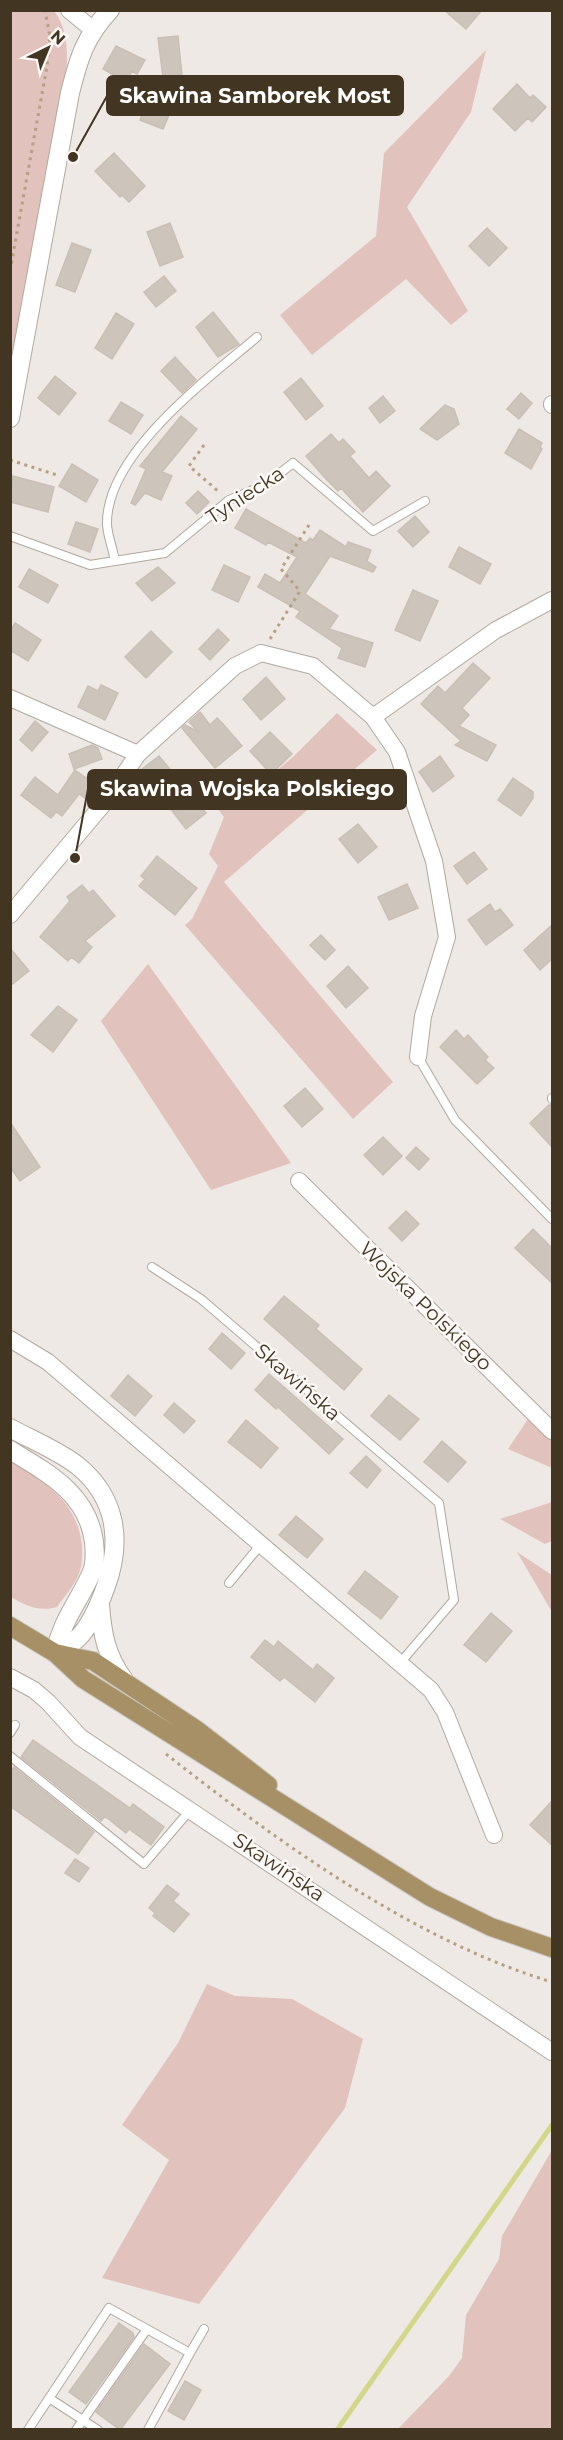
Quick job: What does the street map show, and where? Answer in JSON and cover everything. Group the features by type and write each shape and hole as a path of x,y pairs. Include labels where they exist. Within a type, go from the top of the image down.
{"main road":[{"path":"10,1626 55,1653 82,1679 430,1897 491,1927 552,1948"},
{"path":"55,1653 93,1661 124,1681 237,1760 314,1823"}],"street":[{"path":"69,10 92,29"},
{"path":"10,418 79,55 92,29 110,10"},
{"path":"373,717 496,630 552,600"},
{"path":"10,915 105,802 138,754 235,666 261,653 313,666 373,717 397,752 434,861 447,937 423,1016 418,1057"},
{"path":"10,698 138,754"},
{"name":"Wojska Polskiego","path":"299,1182 552,1431"},
{"path":"10,1339 48,1362 431,1690 445,1712 494,1835"},
{"path":"10,1428 78,1466 96,1485 108,1505 115,1532 115,1561 100,1604 78,1638 55,1653"},
{"path":"10,1450 72,1492 88,1518 93,1533 95,1558 93,1571 60,1628 55,1653"},
{"path":"100,1604 106,1649 111,1662 124,1681"},
{"name":"Skawińska","path":"10,1677 34,1690 48,1701 69,1727 81,1737 552,2052"}],"lane":[{"path":"115,561 107,524 113,493 136,453 167,414 257,337"},
{"name":"Tyniecka","path":"10,536 90,565 165,553 228,500 265,485 293,463 373,531 425,501"},
{"path":"418,1057 455,1120 552,1219"},
{"name":"Skawińska","path":"152,1267 201,1299 439,1503 454,1600 400,1663"},
{"path":"229,1583 262,1543"},
{"path":"10,1733 15,1725"},
{"path":"10,1756 144,1864 191,1809"},
{"path":"28,2430 109,2308 190,2353"},
{"path":"148,2430 204,2328"},
{"path":"76,2430 147,2329"},
{"path":"49,2398 98,2430"}],"path":[{"path":"10,271 47,66 50,37 45,10"},
{"path":"204,445 189,466 228,500"},
{"path":"10,460 60,476"},
{"path":"261,653 300,591 281,569 309,525"},
{"path":"260,1826 434,1933 506,1965 552,1982"}],"shaded area":[{"path":"10,11 54,11 64,31 67,65 64,99 10,381"},
{"path":"486,50 471,112 407,207 468,311 451,325 406,279 312,355 280,315 376,236 384,153"},
{"path":"337,713 377,750 224,882 393,1082 353,1119 185,925 192,919 218,866 209,854 224,817 211,800 235,773 251,792 294,756"},
{"path":"148,964 291,1163 211,1190 101,1021"},
{"path":"536,1407 552,1421 552,1468 508,1449"},
{"path":"11,1459 55,1492 71,1512 77,1525 82,1548 81,1567 74,1584 57,1607 44,1609 33,1607 11,1597"},
{"path":"552,1502 552,1541 545,1544 500,1519"},
{"path":"517,1552 552,1575 552,1612"},
{"path":"207,1984 235,1996 292,1999 363,2039 345,2108 199,2304 102,2278 169,2160 122,2125 178,2043"},
{"path":"552,2150 552,2429 398,2429 449,2376 462,2358 466,2315 499,2259 502,2236"}],"building":[{"path":"444,10 482,10 466,29"},
{"path":"178,36 182,75 163,77 158,38"},
{"path":"116,46 145,60 137,74 132,71 126,82 103,69"},
{"path":"517,84 530,98 533,95 546,107 532,122 528,118 515,131 493,109"},
{"path":"149,97 173,106 163,129 140,120"},
{"path":"114,153 145,186 129,202 122,195 120,197 95,171"},
{"path":"170,223 183,257 160,266 147,232"},
{"path":"487,228 507,248 489,266 469,246"},
{"path":"72,243 91,250 75,292 56,285"},
{"path":"164,276 176,291 156,307 144,292"},
{"path":"213,312 239,344 218,357 196,327"},
{"path":"116,313 134,324 112,359 95,348"},
{"path":"175,357 196,380 182,393 161,371"},
{"path":"55,376 76,393 59,415 38,398"},
{"path":"301,378 323,406 306,420 284,392"},
{"path":"521,393 532,403 519,419 507,409"},
{"path":"383,396 395,411 380,423 369,408"},
{"path":"121,402 143,415 131,434 109,421"},
{"path":"445,405 454,409 459,424 437,440 420,429"},
{"path":"181,416 197,429 162,472 172,476 161,500 145,493 135,505 131,503 146,469 140,466"},
{"path":"519,429 542,443 540,447 542,449 531,469 505,453"},
{"path":"331,434 339,443 343,439 355,452 350,456 369,478 376,471 390,486 363,512 341,488 338,491 306,456"},
{"path":"72,464 98,480 86,502 59,486"},
{"path":"13,476 54,487 48,512 10,502"},
{"path":"198,491 209,502 197,514 186,503"},
{"path":"246,509 306,543 310,538 313,540 320,530 346,547 348,542 371,550 367,561 376,567 373,572 330,556 305,594 338,616 329,629 373,643 365,667 338,658 342,648 296,617 300,611 258,587 265,574 280,583 297,557 268,542 266,545 235,528"},
{"path":"415,516 429,532 413,547 398,531"},
{"path":"76,522 98,529 90,552 68,544"},
{"path":"459,547 491,564 480,584 449,567"},
{"path":"224,565 250,577 238,602 212,590"},
{"path":"158,567 175,583 152,601 136,583"},
{"path":"29,569 58,585 48,603 19,587"},
{"path":"413,590 438,601 420,641 395,630"},
{"path":"15,623 41,640 28,661 10,650 10,631"},
{"path":"218,629 229,640 210,660 199,649"},
{"path":"151,631 172,652 146,678 125,657"},
{"path":"473,663 490,678 462,708 469,715 459,726 496,745 487,761 455,745 461,741 421,704 438,686 445,693"},
{"path":"266,677 285,699 261,720 243,699"},
{"path":"101,685 118,693 105,720 78,707 88,686 98,691"},
{"path":"200,712 210,725 217,718 242,746 215,768 182,728 185,725 199,732 189,722"},
{"path":"35,721 48,732 32,751 20,740"},
{"path":"270,732 292,754 271,774 250,751"},
{"path":"92,745 98,748 102,759 74,769 69,754"},
{"path":"159,756 206,813 186,829 141,770"},
{"path":"440,756 454,776 433,792 419,772"},
{"path":"75,770 99,787 89,801 79,794 62,816 56,812 51,818 21,795 35,777 58,795"},
{"path":"513,778 533,792 533,798 521,816 498,800"},
{"path":"358,824 377,847 358,863 339,839"},
{"path":"474,852 487,869 467,884 454,866"},
{"path":"157,856 197,888 175,915 139,886 145,879 141,876"},
{"path":"407,884 418,908 389,920 378,897"},
{"path":"82,885 89,893 93,890 115,916 85,941 92,947 79,963 71,957 68,961 40,937 70,901 67,897"},
{"path":"490,904 495,912 500,909 513,925 486,945 468,920"},
{"path":"552,925 552,959 540,970 524,950"},
{"path":"321,935 335,950 325,960 310,945"},
{"path":"10,948 29,971 10,986"},
{"path":"348,966 368,988 346,1008 327,986"},
{"path":"58,1006 77,1020 53,1052 31,1035"},
{"path":"456,1030 464,1039 468,1035 488,1057 485,1060 494,1068 477,1084 440,1047"},
{"path":"305,1088 323,1109 302,1127 284,1106"},
{"path":"549,1105 552,1105 552,1147 530,1123"},
{"path":"10,1122 40,1167 20,1181 10,1167"},
{"path":"383,1137 402,1156 383,1175 364,1155"},
{"path":"416,1147 429,1159 419,1170 406,1158"},
{"path":"406,1211 419,1224 402,1241 389,1228"},
{"path":"533,1229 552,1248 552,1283 515,1248"},
{"path":"284,1296 319,1325 316,1329 362,1369 344,1390 264,1319"},
{"path":"222,1333 245,1353 231,1369 209,1349"},
{"path":"269,1374 343,1439 329,1454 278,1407 276,1409 255,1390"},
{"path":"128,1375 152,1396 135,1416 111,1396"},
{"path":"389,1395 419,1419 400,1440 371,1416"},
{"path":"174,1403 195,1421 184,1433 164,1415"},
{"path":"246,1420 278,1448 261,1468 228,1442"},
{"path":"442,1441 466,1462 448,1482 424,1462"},
{"path":"366,1456 381,1470 367,1488 350,1473"},
{"path":"296,1516 323,1539 307,1558 279,1535"},
{"path":"365,1571 398,1597 381,1619 348,1593"},
{"path":"491,1613 512,1631 486,1662 464,1645"},
{"path":"265,1640 274,1647 278,1641 313,1670 317,1664 334,1678 315,1702 284,1677 280,1681 251,1657"},
{"path":"33,1740 130,1808 133,1804 164,1827 151,1845 129,1829 126,1833 107,1818 104,1817 101,1821 21,1757"},
{"path":"14,1767 94,1832 78,1854 10,1806 10,1772"},
{"path":"552,1801 552,1845 530,1825"},
{"path":"75,1859 89,1868 79,1882 65,1873"},
{"path":"167,1885 179,1894 173,1901 189,1914 174,1932 153,1916 155,1913 149,1908"},
{"path":"119,2323 133,2333 134,2337 86,2404 69,2392"},
{"path":"144,2344 170,2364 120,2430 96,2412"},
{"path":"185,2381 201,2390 184,2420 168,2411"}],"waterway":[{"path":"337,2430 552,2125"}],"place":[{"name":"Skawina Samborek Most","path":"73,157"},
{"name":"Skawina Wojska Polskiego","path":"75,858"}]}
